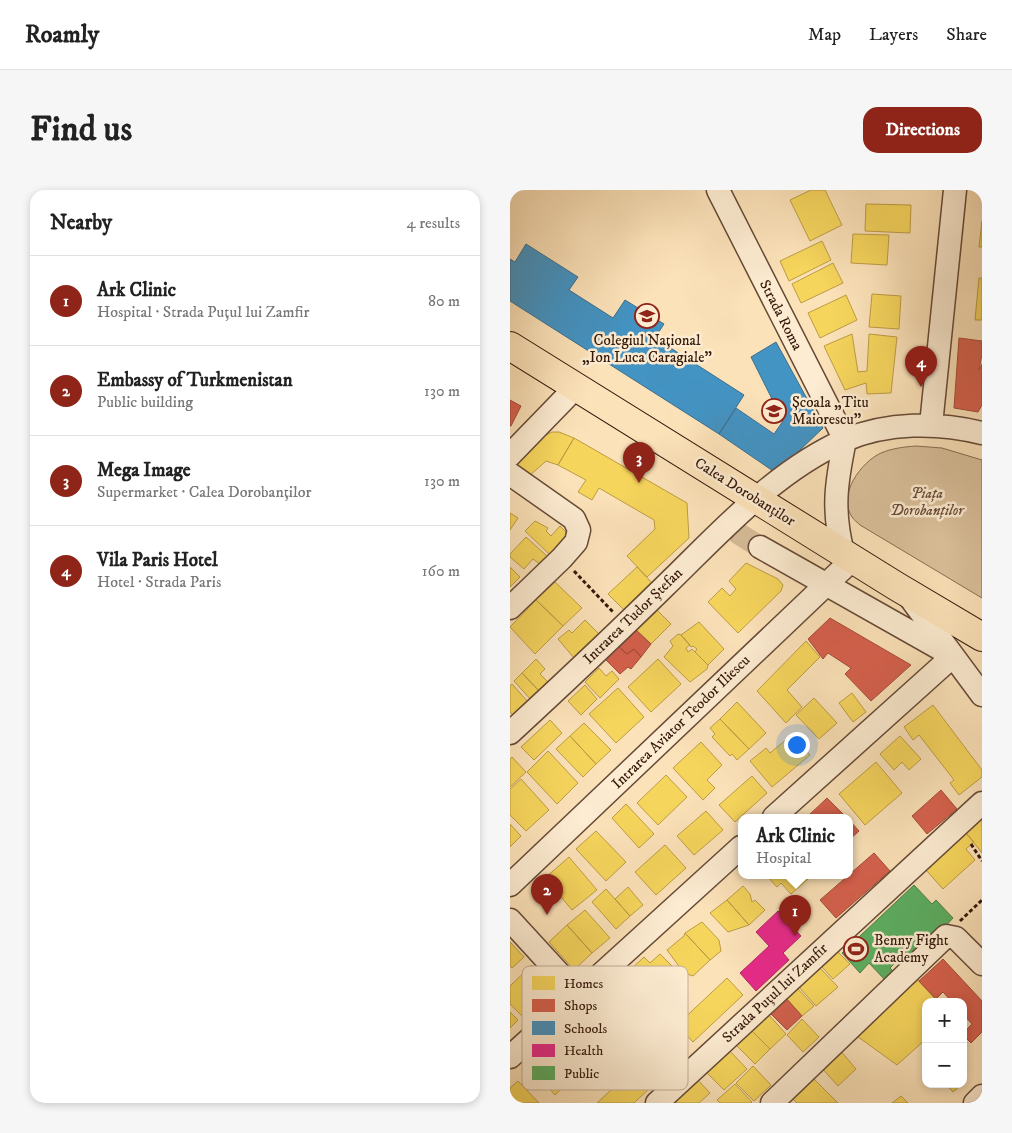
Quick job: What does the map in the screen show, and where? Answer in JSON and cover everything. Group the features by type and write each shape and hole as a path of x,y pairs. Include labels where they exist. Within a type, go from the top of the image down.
{"main road":[{"name":"Calea Dorobanților","path":"510,346 906,592 982,637"}],"street":[{"name":"Strada Roma","path":"718,190 845,440"},
{"path":"931,425 955,190"},
{"path":"510,455 576,387"},
{"path":"755,498 812,458 845,440 872,432 903,426 931,425 982,434"},
{"path":"845,440 839,469 836,507 837,530 848,556"},
{"path":"510,474 574,519 579,530 576,542 562,558 510,608"},
{"name":"Intrarea Tudor Ștefan","path":"510,733 625,625 733,528 755,498"},
{"path":"760,547 953,656"},
{"name":"Intrarea Aviator Teodor Iliescu","path":"510,885 826,585 848,556"},
{"path":"906,592 982,695"},
{"path":"777,814 953,656"},
{"name":"Strada Puțul lui Zamfir","path":"688,1074 982,802"},
{"path":"609,966 738,850"},
{"path":"510,920 552,966"},
{"path":"772,1103 946,936 956,938 982,964"},
{"path":"510,1056 522,1045"},
{"name":"Strada Puțul lui Zamfir","path":"657,1103 671,1090"},
{"path":"975,1103 982,1096"}],"path":[{"path":"562,558 625,625"},
{"path":"971,844 982,861"},
{"path":"946,936 982,900"}],"green space":[{"name":"Piața Dorobanților","path":"916,446 942,448 982,460 982,598 860,525 852,517 848,508 847,499 853,480 873,457 885,451"}],"building: Homes":[{"path":"811,190 825,190 842,225 810,241 790,200"},
{"path":"866,204 911,205 910,233 865,231"},
{"path":"982,221 982,247 979,247"},
{"path":"853,234 889,235 887,265 851,263"},
{"path":"822,241 831,260 789,281 780,261"},
{"path":"833,263 843,283 801,303 792,284"},
{"path":"979,278 982,278 982,320 975,320"},
{"path":"872,294 901,296 899,329 869,327"},
{"path":"846,295 857,320 820,338 808,313"},
{"path":"852,334 858,372 867,371 869,334 897,337 891,393 867,394 866,383 845,390 824,346"},
{"path":"552,432 559,432 574,438 558,465 546,461 528,477 511,465 544,436"},
{"path":"574,438 687,503 689,538 647,577 627,556 655,529 654,520 599,488 592,500 578,492 586,480 558,465"},
{"path":"510,513 518,518 510,530"},
{"path":"535,521 548,528 546,531 551,536 560,526 566,532 565,539 549,554 525,531"},
{"path":"526,537 548,557 541,565 533,559 524,569 510,557 510,554"},
{"path":"746,563 778,579 783,585 781,591 738,633 708,602 722,588 730,596 736,589 729,581"},
{"path":"510,567 520,577 510,587"},
{"path":"637,567 652,583 624,610 608,594"},
{"path":"555,582 582,608 563,626 536,600"},
{"path":"536,600 563,626 535,654 510,627"},
{"path":"657,610 671,624 651,644 636,630"},
{"path":"585,620 600,635 574,658 558,639 569,630 572,633"},
{"path":"699,622 724,649 708,665 695,652 697,649 693,646 691,647 681,635"},
{"path":"678,634 690,645 686,648 688,652 692,649 708,665 707,669 690,682 664,657 673,646 670,641"},
{"path":"806,641 820,657 787,690 802,707 786,723 757,691"},
{"path":"536,659 545,669 540,674 549,683 540,692 522,673"},
{"path":"658,659 681,684 651,712 628,687"},
{"path":"599,668 606,676 612,671 619,679 600,698 585,682"},
{"path":"522,673 540,692 531,700 514,681"},
{"path":"512,684 528,702 514,716 510,712 510,686"},
{"path":"585,685 597,699 581,715 568,701"},
{"path":"618,688 644,717 616,743 589,714"},
{"path":"852,693 866,712 853,722 839,703"},
{"path":"814,698 837,723 819,739 796,715"},
{"path":"737,702 766,733 749,749 720,719"},
{"path":"933,705 982,770 982,777 959,795 950,783 954,780 919,735 913,740 904,727"},
{"path":"720,719 749,749 737,760 732,754 730,756 712,737 715,734 710,728"},
{"path":"550,720 562,733 534,760 521,747"},
{"path":"584,723 611,750 596,764 570,736"},
{"path":"793,734 810,755 772,787 750,761 766,748 770,753"},
{"path":"570,736 596,764 583,777 556,749"},
{"path":"900,736 921,759 909,770 902,762 894,770 880,754"},
{"path":"701,742 722,765 707,780 715,788 703,800 673,768"},
{"path":"548,751 578,783 557,804 527,772"},
{"path":"512,757 526,772 510,787 510,759"},
{"path":"876,762 902,793 865,825 839,794"},
{"path":"666,775 687,797 658,825 637,803"},
{"path":"752,776 767,793 744,814 738,814 738,819 735,822 719,805"},
{"path":"521,779 549,810 526,831 510,815 510,789"},
{"path":"626,804 654,834 639,848 612,818"},
{"path":"706,811 723,830 694,855 677,836"},
{"path":"982,819 982,853 966,833"},
{"path":"510,824 521,836 510,847"},
{"path":"596,831 626,862 606,881 576,849"},
{"path":"966,833 974,842 966,849 975,860 943,889 925,869"},
{"path":"665,845 686,868 656,895 635,872"},
{"path":"569,857 597,890 572,910 545,878"},
{"path":"770,879 808,879 791,894 781,883 777,887"},
{"path":"743,886 750,894 752,902 755,900 765,910 749,925 727,900"},
{"path":"628,887 643,905 630,916 615,899"},
{"path":"606,889 630,916 616,929 592,902"},
{"path":"727,900 749,925 728,932 710,913"},
{"path":"585,910 610,938 592,953 567,925"},
{"path":"702,922 719,940 721,951 710,960 685,933"},
{"path":"567,925 592,953 578,966 570,966 549,942"},
{"path":"685,933 710,960 693,976 688,974 688,966 679,966 667,950"},
{"path":"510,942 524,957 512,968 510,966"},
{"path":"838,952 850,964 833,979 822,967"},
{"path":"660,954 672,966 634,966 644,957 650,963"},
{"path":"819,967 838,987 816,1006 798,986"},
{"path":"522,975 522,1016 510,1004 510,986"},
{"path":"915,977 934,998 922,998 922,1043 897,1065 854,1034"},
{"path":"727,978 743,995 693,1042 688,1037 688,1015"},
{"path":"796,987 814,1006 802,1016 785,997"},
{"path":"510,1012 518,1020 510,1028"},
{"path":"768,1014 786,1034 770,1049 751,1030"},
{"path":"802,1019 819,1037 803,1052 787,1035"},
{"path":"751,1030 770,1049 755,1064 736,1045"},
{"path":"727,1048 747,1069 724,1090 704,1070"},
{"path":"839,1049 856,1069 838,1086 820,1066"},
{"path":"753,1066 771,1085 754,1101 736,1083"},
{"path":"812,1077 838,1103 797,1103 791,1097"},
{"path":"696,1078 710,1093 699,1103 677,1103 674,1100 684,1090 688,1090 688,1086"},
{"path":"518,1081 522,1085 522,1090 527,1090 539,1103 510,1103 510,1088"},
{"path":"735,1084 751,1103 720,1103 717,1100"},
{"path":"950,1088 958,1088 953,1092"},
{"path":"551,1090 560,1090 555,1095"},
{"path":"611,1090 648,1090 634,1103 597,1103"},
{"path":"901,1096 908,1103 892,1103"}],"building: Shops":[{"path":"959,338 982,341 979,370 982,364 982,405 978,412 954,408"},
{"path":"510,400 521,406 511,426 510,426"},
{"path":"739,527 763,542 755,555 731,540"},
{"path":"830,618 911,665 871,701 845,674 851,668 828,653 823,659 808,639"},
{"path":"636,630 651,644 641,657 634,649 627,654 618,646"},
{"path":"618,646 627,654 634,649 641,657 631,669 628,667 620,674 605,659"},
{"path":"941,790 957,809 927,834 912,816"},
{"path":"827,798 843,814 810,814"},
{"path":"853,824 859,831 853,836"},
{"path":"874,853 890,871 836,918 820,900 844,879 853,879 853,871"},
{"path":"943,959 982,1001 982,1032 971,1043 967,1039 967,1029 972,1024 967,1018 967,998 948,998 943,992 935,998 919,981"},
{"path":"785,997 802,1016 787,1030 769,1012"}],"building: Schools":[{"name":"Colegiul Național „Ion Luca Caragiale”","path":"526,244 578,277 569,290 613,318 625,300 664,324 655,338 744,395 719,434 510,301 510,259 515,262"},
{"name":"Școala „Titu Maiorescu”","path":"776,342 823,428 776,473 719,434 736,408 774,434 783,421 751,357"}],"building: Health":[{"path":"778,911 801,936 783,953 789,960 756,991 740,973 769,946 756,932"}],"building: Public":[{"path":"914,885 932,904 936,900 953,918 914,961 906,952 890,968 894,972 885,980 869,963 860,973 842,953"}],"tunnel":[{"path":"736,532 760,547"}],"place":[{"name":"Colegiul Național „Ion Luca Caragiale”","path":"647,316"},
{"name":"Vila Paris Hotel","path":"921,387"},
{"name":"Școala „Titu Maiorescu”","path":"774,411"},
{"name":"Mega Image","path":"639,483"},
{"name":"Embassy of Turkmenistan","path":"547,915"},
{"name":"Ark Clinic","path":"795,936"},
{"name":"Benny Fight Academy","path":"856,949"}]}
